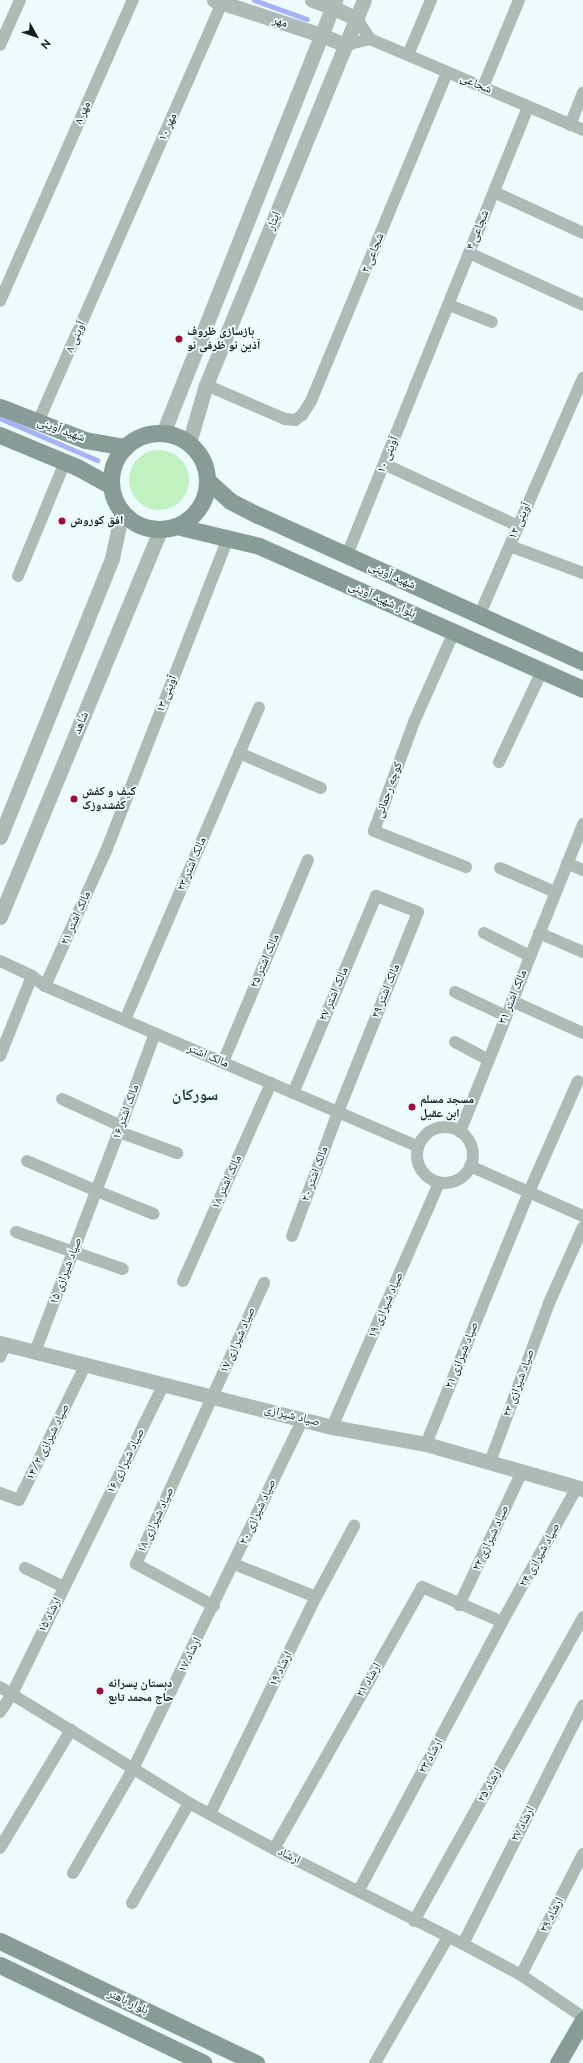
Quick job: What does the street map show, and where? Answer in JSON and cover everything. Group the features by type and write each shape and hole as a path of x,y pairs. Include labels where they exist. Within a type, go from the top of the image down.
{"main road":[{"name":"شهید آوینی","path":"0,407 85,440 125,447"},
{"path":"163,433 172,434 189,443 198,453 205,466 207,480 205,495 199,508 189,519 169,528 140,525 122,512 114,500 111,486 114,465 125,447 143,436 163,433"},
{"path":"0,435 65,462 111,486"},
{"name":"شهید آوینی","path":"207,480 230,501 479,616 583,662"},
{"name":"بلوار شهید آوینی","path":"169,528 228,538 259,546 583,689"},
{"name":"بلوار باهنر","path":"0,1941 256,2063"},
{"name":"بلوار باهنر","path":"0,1965 204,2063"},
{"path":"558,2063 583,2018"}],"street":[{"path":"0,45 20,0"},
{"name":"مهر ۸","path":"0,301 133,0"},
{"path":"312,0 333,3 357,19 370,39 346,45"},
{"name":"ایثار","path":"189,443 206,385 364,0"},
{"path":"408,55 432,0"},
{"path":"483,88 519,0"},
{"name":"مهر","path":"218,1 321,35 346,45"},
{"name":"مهر ۱۰","path":"113,251 218,1"},
{"path":"163,433 333,3"},
{"name":"شجاعی","path":"370,39 583,130"},
{"name":"شجاعی ۲","path":"206,385 286,419 296,420 302,415 311,401 447,72"},
{"path":"570,125 583,92"},
{"name":"شجاعی ۴","path":"429,354 528,106"},
{"path":"494,192 583,233"},
{"name":"۸ آوینی","path":"38,422 113,251"},
{"path":"469,253 583,305"},
{"path":"449,305 492,322"},
{"name":"۱۰ آوینی","path":"347,555 429,354"},
{"name":"۱۲ آوینی","path":"479,616 583,378"},
{"path":"18,576 65,462"},
{"path":"384,464 518,526"},
{"path":"0,837 112,558 122,512"},
{"name":"شاهد","path":"0,917 169,528"},
{"name":"آوینی ۱۳","path":"106,851 228,538"},
{"path":"510,546 583,573"},
{"name":"کوچه رحمانی","path":"454,632 414,722 374,831 466,867"},
{"path":"499,762 542,671"},
{"name":"مالک اشتر ۲۳","path":"125,1020 259,708"},
{"path":"239,753 321,788"},
{"name":"مالک اشتر ۳۱","path":"460,1132 583,824"},
{"name":"مالک اشتر ۲۱","path":"45,986 106,851"},
{"name":"مالک اشتر ۲۵","path":"223,1062 308,860"},
{"path":"567,863 583,870"},
{"path":"500,868 555,892"},
{"name":"مالک اشتر ۲۷","path":"293,1093 376,896"},
{"name":"مالک اشتر ۲۹","path":"338,1112 418,912 376,896"},
{"path":"484,933 530,956"},
{"path":"539,933 583,952"},
{"name":"مالک اشتر","path":"0,961 32,976 45,986 418,1146"},
{"path":"0,1056 32,976"},
{"path":"455,992 506,1016"},
{"path":"512,1001 583,1033"},
{"name":"مالک اشتر ۱۶","path":"96,1191 155,1033"},
{"path":"455,1042 489,1060"},
{"name":"صیاد شیرازی ۲۱","path":"426,1444 498,1266 578,1081"},
{"name":"مالک اشتر ۱۸","path":"183,1281 271,1083"},
{"path":"62,1099 120,1129 178,1153"},
{"name":"مالک اشتر ۲۰","path":"292,1236 338,1112"},
{"path":"452,1128 460,1132 470,1144 472,1151 470,1166 465,1174 457,1180 449,1183 439,1183 430,1179 423,1173 418,1165 418,1146 428,1133 436,1129 452,1128"},
{"path":"28,1161 96,1191 154,1214"},
{"path":"470,1166 583,1216"},
{"name":"صیاد شیرازی ۱۹","path":"332,1427 439,1183"},
{"name":"صیاد شیرازی ۱۵","path":"35,1352 96,1191"},
{"name":"صیاد شیرازی ۲۳","path":"490,1462 549,1303 583,1227"},
{"path":"16,1232 123,1269"},
{"name":"صیاد شیرازی ۱۷","path":"213,1397 264,1283"},
{"name":"صیاد شیرازی","path":"2,1348 35,1352 86,1364 332,1427 426,1444 580,1488"},
{"name":"صیاد شیرازی ۱۴/۳","path":"0,1493 20,1500 86,1364"},
{"name":"صیاد شیرازی ۱۶","path":"89,1537 164,1384"},
{"name":"صیاد شیرازی ۱۸","path":"213,1397 136,1564 214,1606"},
{"name":"صیاد شیرازی ۲۰","path":"214,1606 302,1419"},
{"name":"صیاد شیرازی ۲۲","path":"459,1605 522,1472"},
{"name":"صیاد شیرازی ۲۴","path":"502,1622 580,1488"},
{"name":"ارشاد ۱۹","path":"210,1814 316,1598 354,1526"},
{"name":"ارشاد ۱۵","path":"0,1712 12,1694 89,1537"},
{"path":"234,1564 316,1598"},
{"path":"25,1568 64,1587"},
{"name":"ارشاد ۲۱","path":"274,1849 422,1587 459,1605 502,1622"},
{"name":"ارشاد ۱۷","path":"74,1872 134,1768 214,1606"},
{"name":"ارشاد ۲۵","path":"414,1921 583,1617"},
{"name":"ارشاد ۲۳","path":"359,1890 502,1622"},
{"name":"ارشاد","path":"0,1687 210,1814 274,1849 359,1890 414,1921 463,1944 520,1976 583,2018"},
{"name":"ارشاد ۲۷","path":"463,1944 583,1705"},
{"path":"0,1848 72,1730"},
{"path":"132,1903 189,1802"},
{"name":"ارشاد ۲۹","path":"520,1976 583,1854"},
{"path":"375,2063 448,1937"}],"green space":[{"path":"153,450 165,450 181,458 187,468 189,480 187,492 181,502 165,510 153,510 137,502 129,486 129,474 137,458"}],"waterway":[{"path":"254,0 307,19"},
{"path":"0,418 97,460"}],"place":[{"name":"بازسازی ظروف آذین نو ظرفی نو","path":"179,339"},
{"name":"افق کوروش","path":"62,521"},
{"name":"کیف و کفش کفشدوزک","path":"74,799"},
{"name":"مسجد مسلم ابن عقیل","path":"412,1107"},
{"name":"دبستان پسرانه حاج محمد تابع","path":"100,1691"}],"district":[{"name":"سورکان","path":"195,1095"}]}
